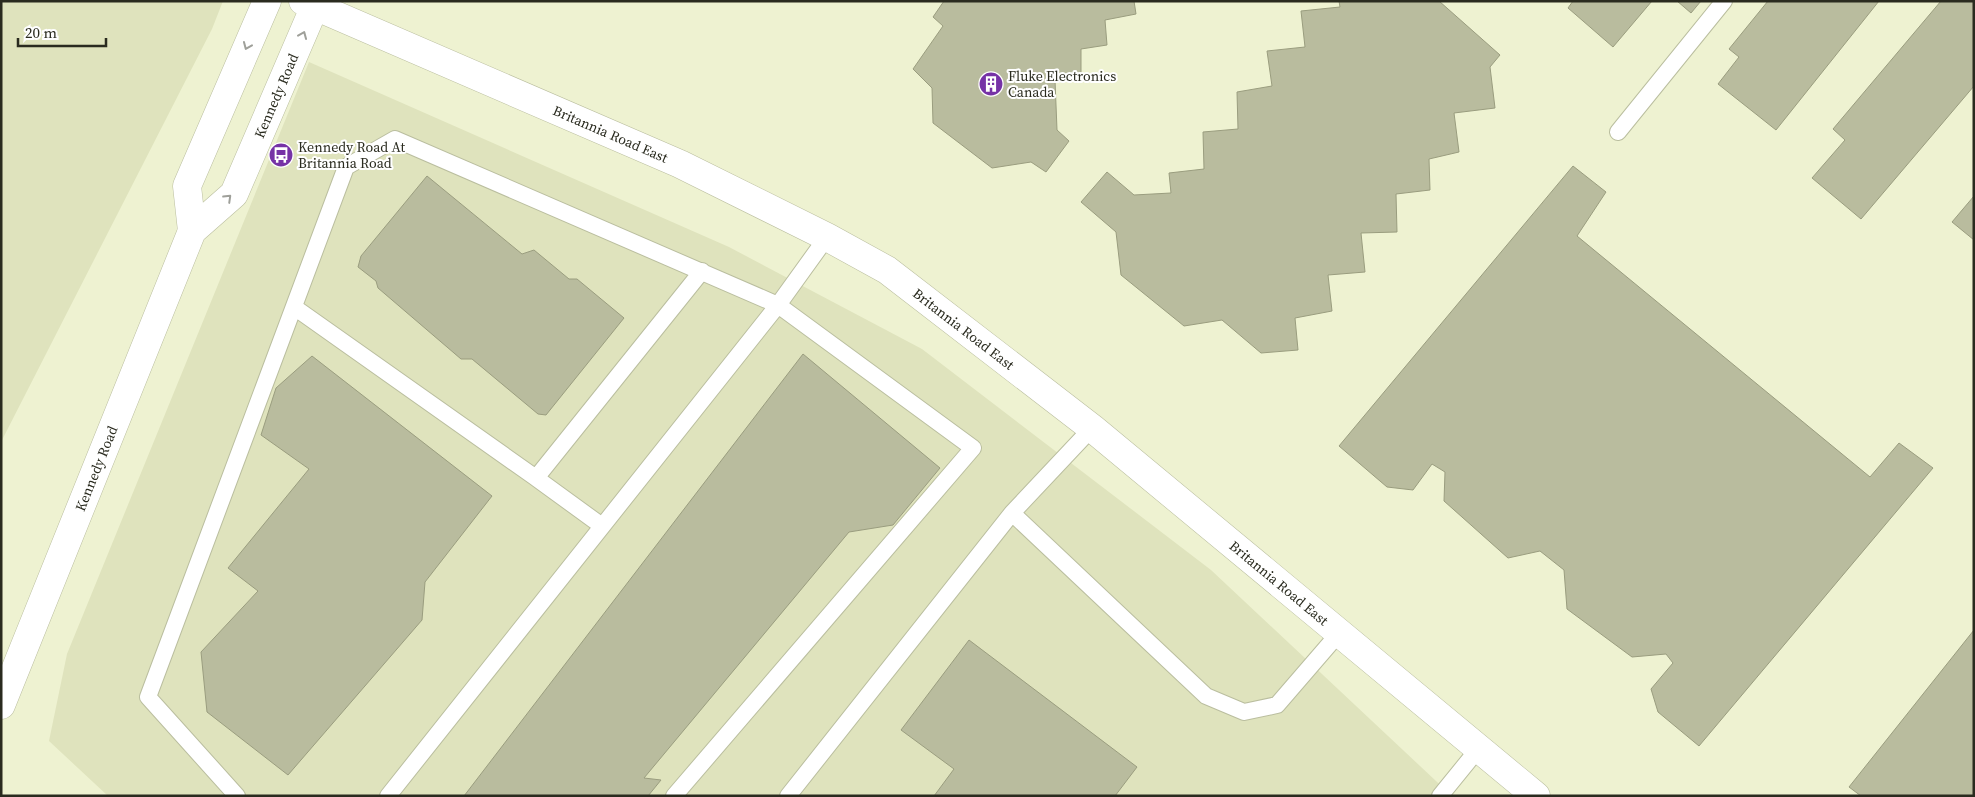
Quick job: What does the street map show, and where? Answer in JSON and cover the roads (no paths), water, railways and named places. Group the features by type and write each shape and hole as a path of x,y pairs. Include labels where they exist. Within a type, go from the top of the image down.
{"main road":[{"name":"Kennedy Road","path":"192,231 188,186 267,1"},
{"name":"Kennedy Road","path":"5,695 192,231 234,194 312,3"},
{"name":"Britannia Road East","path":"312,3 680,164 826,237 887,270 1092,428 1536,796"}],"lane":[{"path":"1618,132 1724,1"},
{"path":"237,796 148,697 346,167 395,139 778,305 973,448 674,796"},
{"path":"388,796 778,305 826,237"},
{"path":"536,478 702,271"},
{"path":"294,307 602,526"},
{"path":"788,796 1012,513 1092,428"},
{"path":"1012,513 1206,696 1244,712 1277,705 1340,632"},
{"path":"1440,796 1479,748"}],"place":[{"name":"Fluke Electronics Canada","path":"991,84"},
{"name":"Kennedy Road At Britannia Road","path":"281,155"}]}
